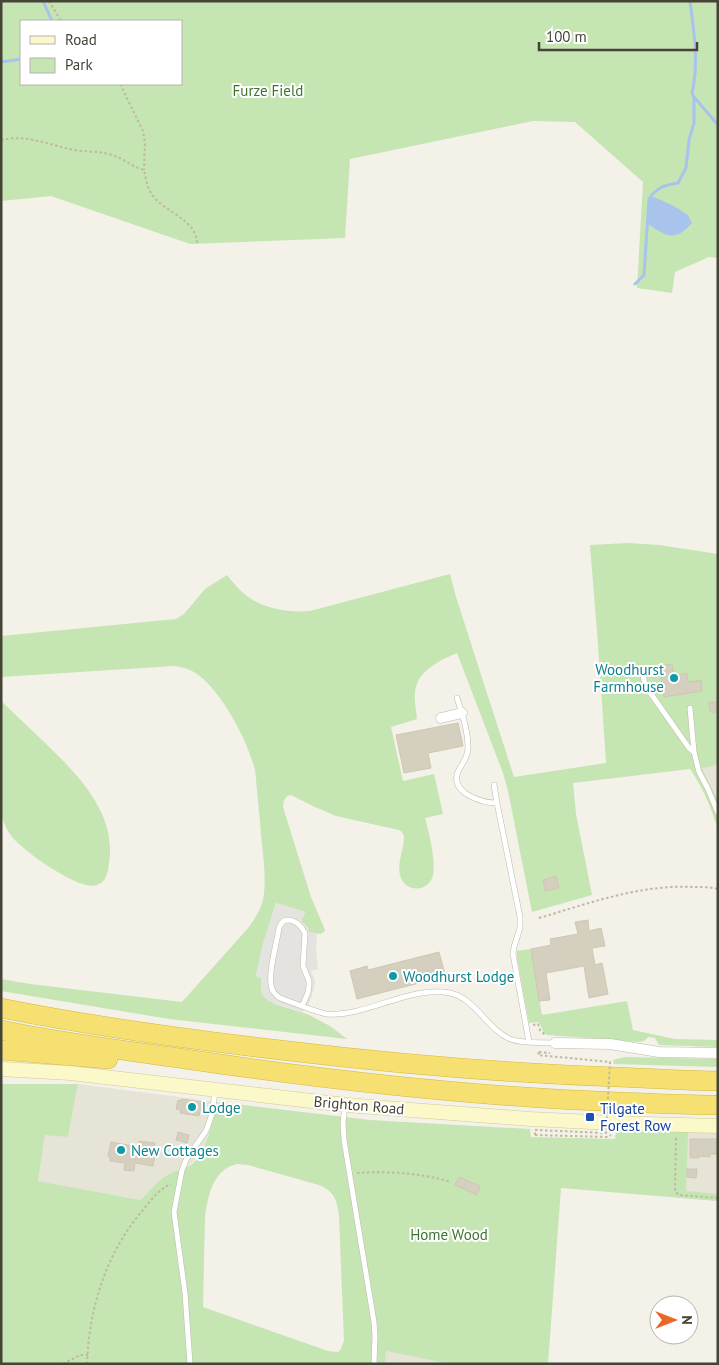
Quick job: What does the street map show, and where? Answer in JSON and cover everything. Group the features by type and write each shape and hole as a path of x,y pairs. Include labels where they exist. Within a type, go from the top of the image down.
{"highway":[{"path":"1,1008 223,1044 363,1060 559,1075 718,1081"},
{"path":"1,1030 58,1041 362,1083 499,1096 718,1105"},
{"path":"1,1050 85,1058 254,1069"}],"street":[{"path":"441,718 462,713"},
{"path":"558,1043 610,1044 659,1052 718,1053"},
{"name":"Brighton Road","path":"1,1069 62,1072 346,1105 530,1119 718,1126"}],"lane":[{"path":"643,675 645,685 689,748 694,752"},
{"path":"457,698 466,730 468,747 466,760 456,780 464,792 486,802 497,803"},
{"path":"690,708 694,752 699,772 718,813"},
{"path":"494,785 520,917 520,928 513,954 529,1042"},
{"path":"302,1006 309,986 303,966 305,933 298,924 285,920 280,928 270,972 273,992 277,996 302,1006 324,1013 341,1014 422,993 453,993 470,1004 509,1039 558,1043"},
{"path":"190,1364 185,1293 174,1219 175,1207 184,1163 204,1135 213,1108 216,1089"},
{"path":"346,1105 343,1122 344,1140 374,1322 374,1364"}],"path":[{"path":"49,1 60,20"},
{"path":"120,85 143,131 145,143 144,170 152,194 191,227 197,237 197,243"},
{"path":"1,140 23,138 73,150 101,152 115,156 144,170"},
{"path":"539,918 615,896 658,887 687,886 718,889"},
{"path":"526,1027 538,1024 546,1036 559,1037 558,1043"},
{"path":"539,1052 538,1056 610,1062 606,1132 535,1130 535,1135 608,1137 613,1134"},
{"path":"677,1125 676,1193 679,1195 718,1198"},
{"path":"350,1174 376,1172 422,1175 451,1182"},
{"path":"87,1364 91,1322 109,1262 120,1240 132,1222 157,1193 166,1186 180,1180"},
{"path":"63,1364 80,1355 88,1355"}],"shaded area":[{"path":"718,765 718,800 702,767"},
{"path":"276,903 305,912 301,921 306,925 309,932 317,933 318,969 311,971 315,981 314,988 309,1004 303,1012 268,1001 261,992 261,978 256,976 263,944"},
{"path":"78,1084 218,1102 207,1140 201,1152 191,1164 167,1175 142,1200 38,1181 45,1134 68,1137"},
{"path":"718,1132 718,1201 673,1197 674,1133"},
{"path":"386,1351 411,1355 451,1364 385,1364"}],"green space":[{"name":"Furze Field","path":"1,1 718,1 718,258 709,257 675,272 672,293 637,288 643,182 575,122 533,121 350,159 345,238 190,244 51,196 1,201"},
{"path":"627,543 659,545 718,554 718,765 702,768 718,800 718,829 706,798 690,769 573,783 576,814 592,895 532,912 503,773 457,653 432,666 418,681 415,695 417,719 391,727 403,781 434,774 443,814 425,818 434,862 433,875 427,885 422,888 411,888 402,881 399,866 404,836 399,830 336,816 291,795 287,796 284,801 283,807 311,897 325,930 320,934 309,932 308,928 301,921 305,912 276,903 263,944 256,976 261,978 261,992 275,1004 307,1014 330,1026 347,1039 169,1019 1,991 1,979 182,1002 249,927 258,914 265,884 255,770 246,744 231,715 212,688 202,678 190,670 174,666 1,677 1,636 176,619 184,614 205,589 227,575 247,596 263,605 282,610 310,611 450,574 514,777 606,763 590,545"},
{"path":"1,701 68,766 91,795 100,810 107,827 110,844 107,873 105,879 97,885 89,886 66,877 28,852 7,830 1,814"},
{"path":"531,949 542,1015 627,1001 633,1030 675,1039 718,1040 718,1047 659,1045 655,1038 648,1037 644,1041 638,1042 547,1035 544,1033 539,1022 529,1023 517,951"},
{"path":"625,1057 718,1059 718,1067 614,1064 613,1060"},
{"name":"Home Wood","path":"1,1084 78,1084 68,1137 45,1135 38,1181 141,1200 165,1176 191,1165 196,1160 205,1145 218,1102 370,1120 530,1129 531,1137 615,1139 616,1132 688,1132 686,1191 718,1194 718,1201 561,1188 548,1364 451,1364 386,1351 385,1364 1,1364","holes":["237,1164 248,1165 319,1185 329,1191 334,1197 339,1216 344,1341 338,1352 328,1351 203,1307 205,1217 210,1192 222,1171"]}],"water":[{"path":"654,197 688,215 692,223 681,233 671,236 648,224 649,199"}],"building":[{"name":"Woodhurst Farmhouse","path":"672,664 674,676 687,673 688,682 701,680 702,691 664,697 659,666"},
{"path":"709,702 718,702 718,712 710,712"},
{"path":"458,723 463,746 428,753 431,768 404,773 396,735"},
{"path":"556,876 559,888 545,891 543,880"},
{"path":"588,920 589,931 601,928 605,946 592,948 595,965 602,963 608,994 589,998 584,966 546,973 550,1000 539,1001 531,949 551,945 550,939 578,934 575,922"},
{"name":"Woodhurst Lodge","path":"439,952 445,974 426,979 427,981 357,999 350,971 367,966 368,970"},
{"name":"Lodge","path":"181,1099 202,1102 199,1116 180,1113 181,1110 176,1109 178,1100 181,1101"},
{"path":"178,1132 189,1135 187,1143 176,1140"},
{"path":"690,1139 718,1139 718,1154 710,1154 710,1157 699,1156 699,1158 690,1158"},
{"path":"139,1141 155,1143 154,1149 156,1150 153,1166 135,1163 134,1171 124,1170 125,1163 110,1161 108,1156 111,1142 138,1147"},
{"path":"687,1169 697,1169 696,1178 687,1177"},
{"path":"459,1177 480,1186 477,1195 455,1185"}],"waterway":[{"path":"43,1 52,20"},
{"path":"635,284 644,275 649,199 662,187 678,183 686,168 689,140 694,123 694,97 692,93 695,47 690,1"},
{"path":"1,62 20,59"},
{"path":"694,97 718,125"}],"place":[{"name":"Woodhurst Farmhouse","path":"674,678"},
{"name":"Woodhurst Lodge","path":"393,976"},
{"name":"Lodge","path":"192,1107"},
{"name":"Tilgate Forest Row","path":"590,1117"},
{"name":"New Cottages","path":"121,1150"}]}
